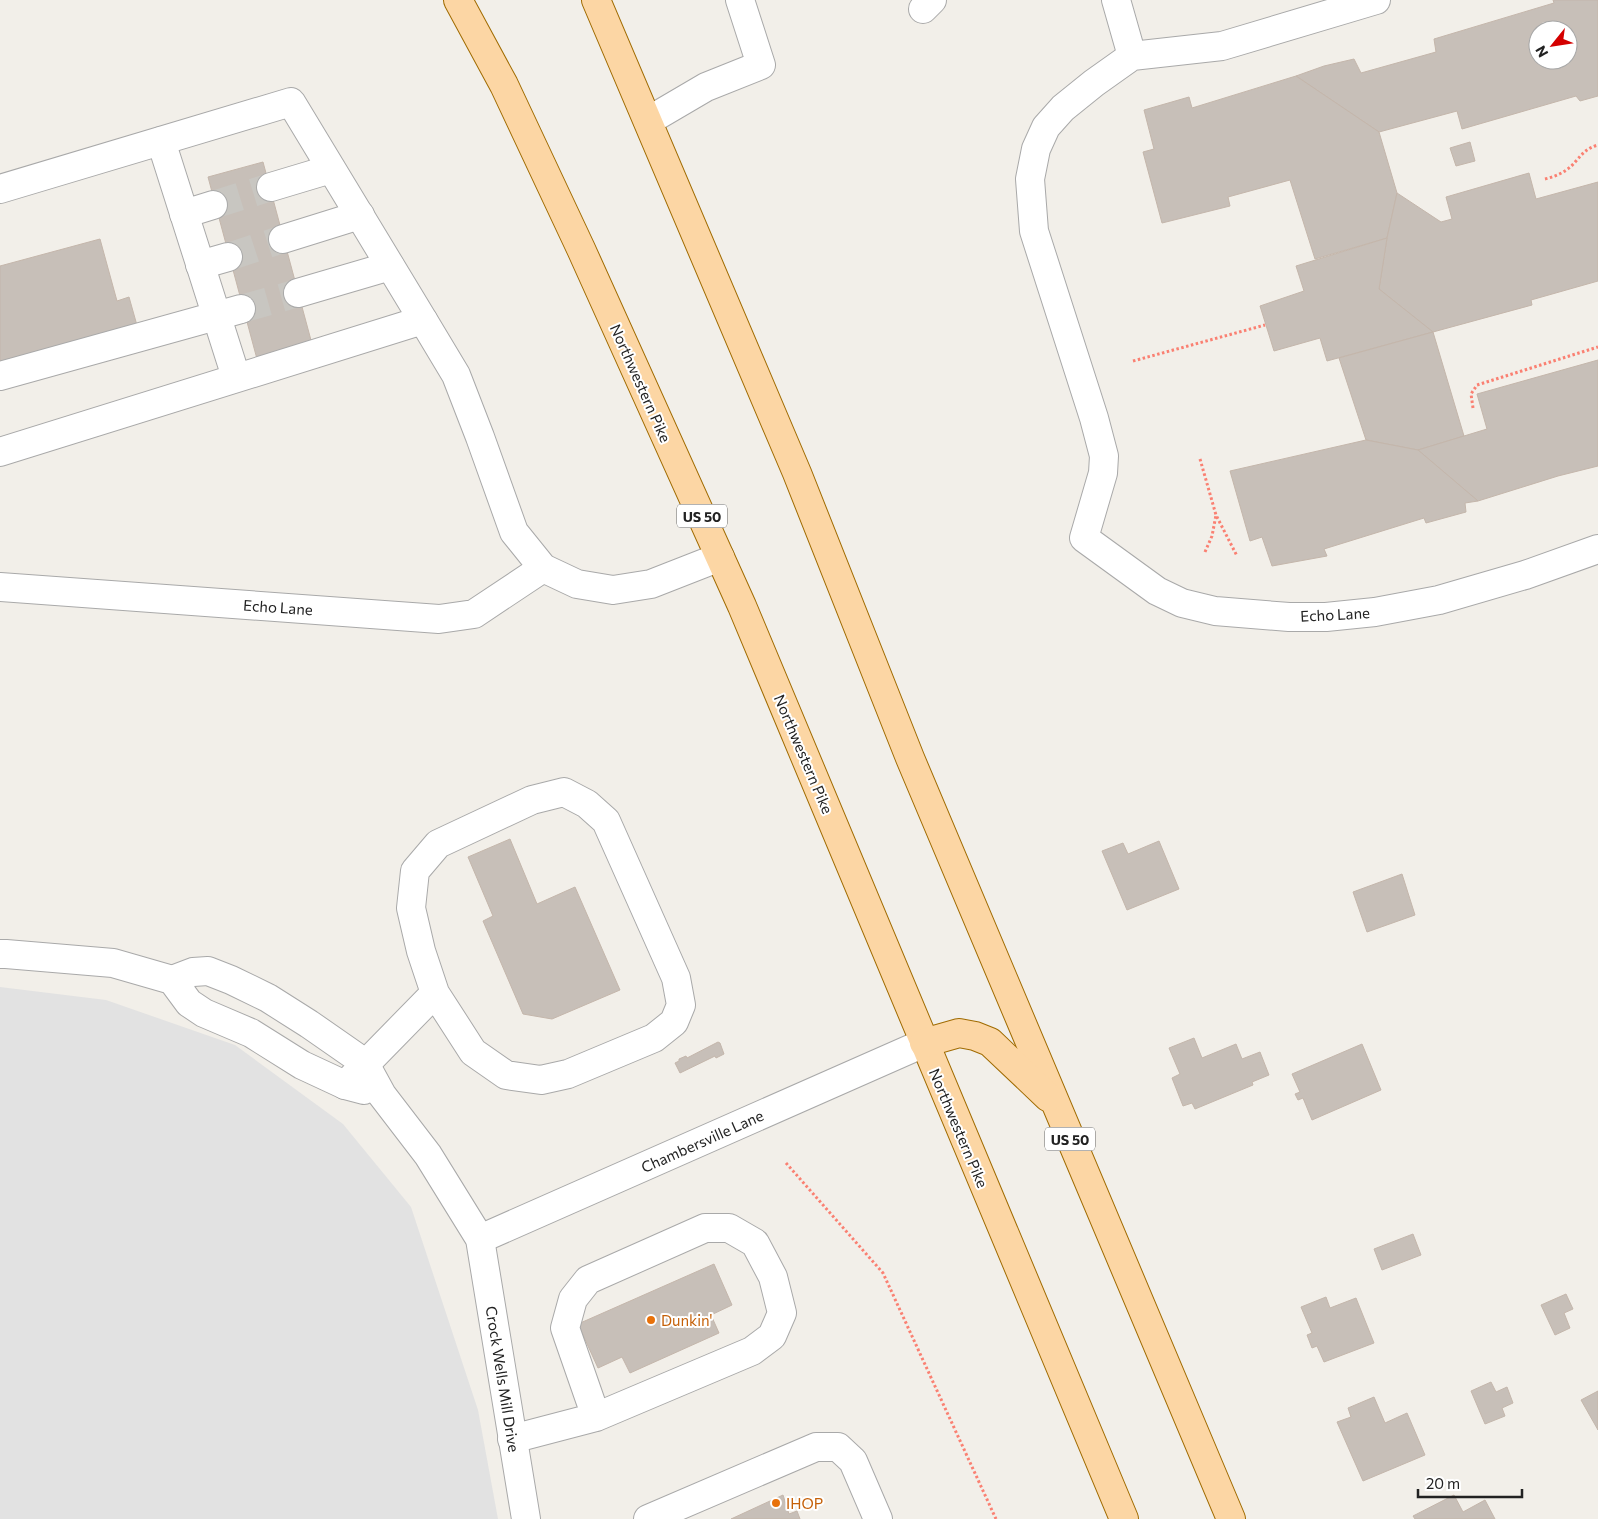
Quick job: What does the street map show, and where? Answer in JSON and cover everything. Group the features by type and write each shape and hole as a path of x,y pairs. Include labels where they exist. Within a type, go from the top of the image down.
{"main road":[{"name":"Northwestern Pike","path":"458,0 504,85 577,240 742,606 1124,1519"},
{"name":"US 50","path":"596,0 797,473 910,758 1231,1519"},
{"path":"924,1042 959,1033 975,1036 990,1042 1055,1104"}],"street":[{"path":"648,121 706,87 761,65 740,0"},
{"path":"1116,0 1132,56 1222,46 1376,0"},
{"name":"Echo Lane","path":"1132,56 1075,98 1046,127 1036,150 1030,180 1034,231 1091,409 1104,456 1103,472 1084,538 1157,592 1182,603 1215,611 1326,618 1375,612 1439,600 1525,575 1598,549"},
{"path":"0,189 291,102 456,375 514,532 543,568 577,584 613,590 651,584 720,557"},
{"path":"161,140 200,265 228,313 236,377"},
{"path":"271,187 331,169"},
{"path":"184,214 213,205"},
{"path":"283,239 360,215"},
{"path":"200,265 228,257"},
{"path":"298,293 390,266"},
{"path":"0,376 228,313"},
{"path":"0,452 423,320"},
{"name":"Echo Lane","path":"0,587 439,618 474,614 543,568"},
{"path":"564,792 586,804 606,821 676,978 681,1005 674,1022 654,1038 568,1074 541,1080 506,1075 473,1052 435,993 421,951 411,908 415,871 438,844 532,800 564,792"},
{"path":"0,954 113,963 172,980 194,972 208,971 268,998 356,1056 355,1075"},
{"path":"172,980 189,1003 204,1012 251,1033 302,1065 355,1075 382,1095 428,1155 480,1239"},
{"path":"355,1075 435,993"},
{"name":"Chambersville Lane","path":"480,1239 924,1042"},
{"path":"512,1439 596,1417 752,1351 772,1336 782,1313 773,1277 755,1243 729,1228 705,1228 588,1280 573,1299 565,1328 596,1417"},
{"name":"Crock Wells Mill Drive","path":"480,1239 526,1519"},
{"path":"648,1519 816,1447 838,1447 853,1462 878,1519"}],"path":[{"path":"1545,179 1560,174 1576,162 1587,149 1598,145"},
{"path":"1132,361 1266,325"},
{"path":"1473,408 1471,394 1477,385 1598,347"},
{"path":"1200,459 1216,515 1237,556"},
{"path":"1205,552 1212,536 1216,515"},
{"path":"786,1163 883,1274 996,1519"}],"shaded area":[{"path":"0,987 106,1000 235,1045 343,1124 411,1207 478,1410 498,1519 0,1519"}],"building":[{"path":"1553,0 1598,0 1598,96 1580,101 1576,96 1462,129 1457,111 1379,132 1296,76 1324,66 1354,59 1361,73 1436,52 1434,39 1554,3"},
{"path":"1296,76 1379,132 1397,193 1387,238 1315,259 1290,180 1228,197 1230,206 1162,223 1143,152 1154,149 1144,110 1189,97 1192,108"},
{"path":"1470,142 1475,161 1456,166 1450,148"},
{"path":"263,162 312,344 257,359 208,177"},
{"path":"1529,173 1536,199 1598,182 1598,281 1531,300 1532,305 1433,332 1379,289 1387,238 1397,193 1441,222 1452,219 1446,197"},
{"path":"1387,238 1379,289 1433,332 1327,361 1320,338 1274,351 1260,306 1304,291 1296,266"},
{"path":"100,239 117,301 129,297 138,329 0,367 0,266"},
{"path":"1433,332 1464,436 1418,450 1366,440 1339,358"},
{"path":"1598,360 1598,466 1558,476 1478,501 1418,450 1487,429 1477,394"},
{"path":"1366,440 1418,450 1478,501 1465,503 1466,512 1426,523 1424,518 1324,549 1327,556 1272,566 1262,537 1250,541 1230,471"},
{"path":"510,839 537,904 575,887 620,990 552,1019 523,1014 483,921 493,916 468,857"},
{"path":"1159,841 1179,889 1127,910 1102,851 1123,843 1128,854"},
{"path":"1402,874 1415,915 1367,932 1353,892"},
{"path":"1194,1038 1202,1058 1236,1044 1242,1059 1260,1052 1269,1075 1252,1082 1253,1085 1195,1109 1192,1103 1183,1106 1172,1078 1180,1074 1169,1048"},
{"path":"718,1042 724,1054 716,1058 715,1056 680,1073 675,1063 679,1059 686,1056 687,1058"},
{"path":"1362,1044 1381,1090 1312,1120 1303,1098 1298,1100 1295,1094 1300,1092 1292,1074"},
{"path":"1413,1234 1421,1255 1382,1270 1374,1249"},
{"name":"Dunkin'","path":"714,1264 732,1305 711,1315 719,1333 630,1373 622,1357 598,1368 578,1324"},
{"path":"1566,1294 1573,1309 1564,1313 1570,1328 1555,1335 1541,1305"},
{"path":"1326,1297 1330,1308 1356,1298 1374,1343 1324,1362 1317,1346 1312,1348 1307,1335 1312,1333 1301,1307"},
{"path":"1491,1382 1496,1392 1507,1387 1513,1403 1502,1408 1505,1416 1485,1424 1471,1391"},
{"path":"1598,1391 1598,1430 1581,1400"},
{"path":"1374,1397 1385,1423 1407,1413 1425,1455 1363,1481 1337,1422 1351,1417 1348,1408"},
{"name":"IHOP","path":"783,1495 789,1514 797,1511 800,1519 731,1519"},
{"path":"1454,1495 1463,1512 1485,1500 1495,1519 1415,1519 1413,1516"}],"tunnel":[{"path":"213,205 271,187"},
{"path":"228,257 283,239"},
{"path":"241,309 298,293"}],"place":[{"name":"Dunkin'","path":"651,1320"},
{"name":"IHOP","path":"776,1503"}]}
